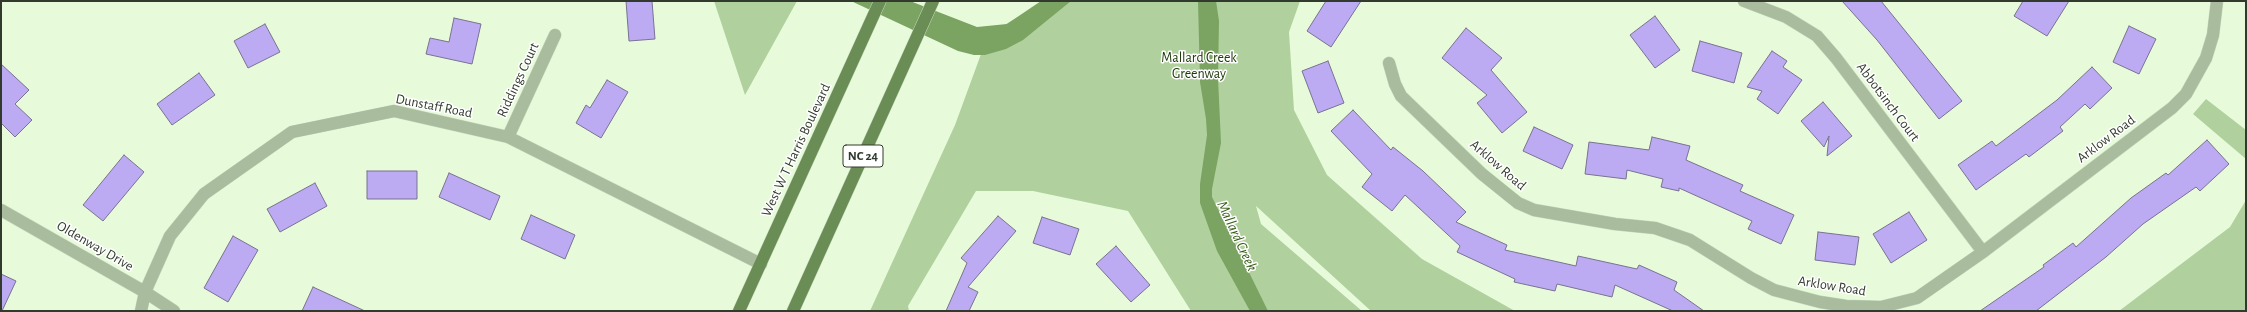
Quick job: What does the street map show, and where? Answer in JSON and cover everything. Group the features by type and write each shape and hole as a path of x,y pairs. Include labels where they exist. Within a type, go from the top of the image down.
{"main road":[{"name":"West W T Harris Boulevard","path":"739,311 880,1"},
{"name":"NC 24","path":"793,311 933,1"}],"street":[{"name":"Abbotsinch Court","path":"1744,1 1786,17 1817,36 1836,58 1983,252"},
{"name":"Arklow Road","path":"1389,63 1395,84 1401,96 1482,174 1518,203 1534,210 1614,224 1655,228 1676,234 1706,249 1751,278 1785,294 1846,306 1881,307 1916,298 1983,252 2172,108 2186,94 2206,58 2213,35 2217,1"},
{"name":"Riddings Court","path":"508,137 555,35"},
{"name":"Dunstaff Road","path":"141,311 145,292 170,236 204,194 292,132 394,111 508,137 760,264"},
{"name":"Oldenway Drive","path":"1,210 145,292 174,311"}],"green space":[{"path":"714,1 797,1 745,95"},
{"name":"Mallard Creek Greenway","path":"1044,1 1300,1 1289,32 1294,110 1327,175 1422,259 1515,311 1371,311 1256,206 1261,224 1362,311 1191,311 1128,211 1033,191 976,191 908,306 909,311 870,311 955,125 988,35"},
{"path":"2206,99 2246,130 2246,159 2193,114"},
{"path":"2246,200 2246,311 2119,311 2230,227"}],"shaded area":[{"path":"851,1 910,1 977,27 1007,24 1041,1 1071,1 1023,40 1006,49 985,55 974,55 958,51"},
{"path":"1198,1 1216,1 1219,21 1218,78 1221,143 1212,189 1212,197 1268,311 1250,311 1217,251 1200,203 1200,184 1207,135 1200,82"}],"building":[{"path":"626,1 652,1 655,39 629,41"},
{"path":"1326,1 1361,1 1331,47 1307,31"},
{"path":"1842,1 1881,1 1962,101 1939,119 1877,40"},
{"path":"2023,1 2069,1 2047,36 2014,16"},
{"path":"1655,16 1680,50 1655,68 1630,35"},
{"path":"454,18 481,24 472,64 426,54 430,38 449,42"},
{"path":"265,24 280,52 248,68 234,41"},
{"path":"2129,26 2156,39 2139,74 2113,62"},
{"path":"1466,28 1502,58 1491,70 1527,112 1502,133 1477,103 1487,95 1442,58"},
{"path":"1700,41 1742,53 1734,83 1692,71"},
{"path":"1772,51 1787,61 1783,67 1802,80 1778,114 1757,99 1762,91 1747,87"},
{"path":"1328,61 1344,103 1318,113 1302,71"},
{"path":"1,64 29,90 15,104 32,120 15,137 1,123"},
{"path":"2092,67 2112,88 2090,109 2085,104 2060,127 2063,131 2029,157 2026,154 1976,190 1958,165 1992,141 1996,146 2057,100"},
{"path":"199,73 215,95 172,125 157,104"},
{"path":"607,80 628,92 601,138 576,123 586,105 590,108"},
{"path":"1823,102 1852,136 1827,156 1829,136 1824,147 1801,121"},
{"path":"1353,110 1391,150 1393,147 1423,171 1466,212 1456,222 1507,245 1505,250 1576,266 1578,256 1637,269 1639,265 1677,282 1674,290 1704,311 1673,311 1615,285 1612,297 1557,284 1555,291 1514,282 1515,279 1457,252 1460,246 1405,195 1392,211 1362,187 1372,174 1331,131"},
{"path":"1534,127 1573,145 1562,169 1523,151"},
{"path":"1652,137 1690,146 1686,160 1743,185 1740,191 1794,215 1781,244 1748,229 1752,221 1679,188 1679,191 1661,187 1663,179 1627,170 1626,179 1585,174 1589,142 1649,150"},
{"path":"2207,140 2229,164 2200,191 2196,187 2143,224 2106,257 2036,311 1980,311 2044,267 2043,265 2073,243 2076,247 2131,198 2166,173 2168,175"},
{"path":"124,155 144,172 103,221 83,205"},
{"path":"367,171 417,171 417,199 367,199"},
{"path":"449,173 500,196 490,220 439,197"},
{"path":"315,183 327,206 280,232 267,209"},
{"path":"1909,212 1927,240 1891,263 1873,234"},
{"path":"531,215 575,235 565,259 521,239"},
{"path":"998,216 1016,231 968,287 978,292 969,311 946,311 967,263 961,258"},
{"path":"1042,217 1079,229 1070,255 1033,243"},
{"path":"1818,232 1859,237 1855,265 1815,260"},
{"path":"233,236 258,250 228,302 204,288"},
{"path":"1116,246 1150,285 1131,302 1096,264"},
{"path":"1,274 16,281 2,311 1,311"},
{"path":"313,287 365,311 302,311"}],"water label":[{"name":"Mallard Creek","path":"1237,236"}]}
